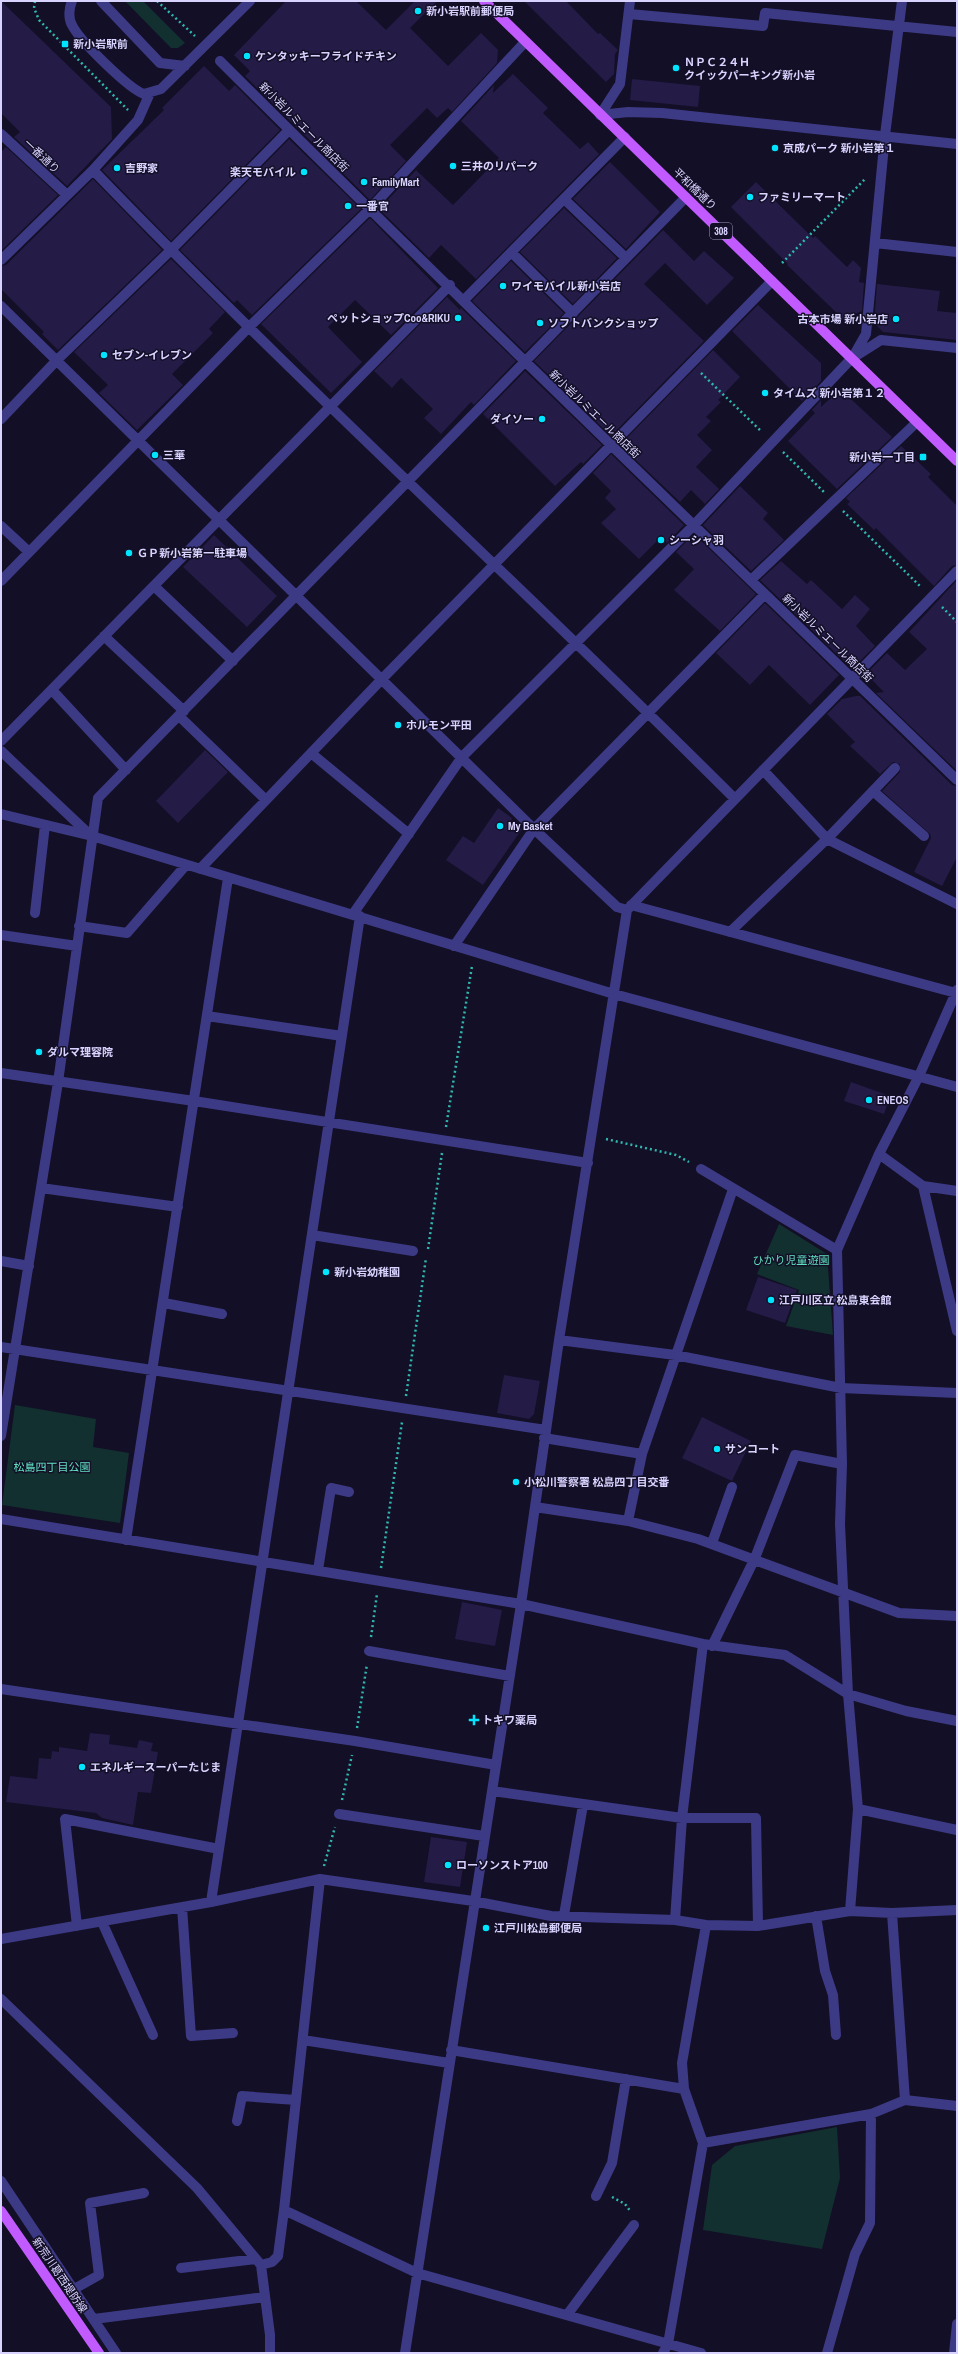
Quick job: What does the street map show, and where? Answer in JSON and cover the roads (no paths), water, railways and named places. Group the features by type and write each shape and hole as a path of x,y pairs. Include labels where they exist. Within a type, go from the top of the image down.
{"main road":[{"name":"平和橋通り","path":"484,1 957,461"},
{"name":"新荒川葛西堤防線","path":"1,2211 98,2353"}],"street":[{"path":"72,1 69,15 71,24 76,32 131,88 144,94 161,89 250,1"},
{"path":"101,1 160,63 185,66"},
{"path":"600,115 620,84 630,1"},
{"path":"211,1902 342,1036 356,915 409,834 462,758 576,641 693,526 852,358 866,334 885,135 902,1"},
{"path":"629,14 764,26 765,13 957,32"},
{"path":"1,581 248,328 370,209 525,42"},
{"name":"新小岩ルミエール商店街","path":"220,61 370,209 450,285 524,362 610,446 693,526 752,580 957,780"},
{"path":"1,260 93,170 138,120 150,93"},
{"path":"600,115 628,112 662,113 885,135 957,144"},
{"path":"1,419 57,360 171,250 289,130"},
{"path":"464,300 624,138"},
{"name":"一番通り","path":"3,141 67,195"},
{"path":"93,170 248,328 576,641 735,799"},
{"path":"1,1436 58,1082 98,798 686,197"},
{"path":"564,199 626,258"},
{"path":"875,243 957,252"},
{"path":"512,253 573,313"},
{"path":"200,870 382,679 772,281"},
{"path":"1,742 450,285"},
{"path":"1,306 534,829 617,907 629,907 730,932 956,995 919,1076 879,1154 837,1250 842,1464 840,1524 848,1694 858,1809 850,1911"},
{"path":"852,358 881,340 957,348"},
{"path":"752,580 917,422"},
{"path":"1,526 29,552"},
{"path":"405,2353 473,1901 492,1791 521,1604 559,1340 629,907 957,572"},
{"path":"154,586 233,661"},
{"path":"454,946 534,829 765,594"},
{"path":"104,636 182,713 266,800"},
{"path":"52,690 126,770"},
{"path":"1,751 92,836"},
{"path":"311,753 409,834"},
{"path":"730,932 827,839 895,768"},
{"path":"763,770 827,839 957,904"},
{"path":"873,791 924,836"},
{"path":"1,814 92,836 200,870 356,915 614,994 957,1087"},
{"path":"35,913 46,825"},
{"path":"79,926 127,933 186,865"},
{"path":"126,1540 154,1370 228,878"},
{"path":"1,935 77,946"},
{"path":"207,1016 342,1036"},
{"path":"1,1074 194,1101 588,1163"},
{"path":"879,1154 923,1186 957,1191"},
{"path":"702,1169 733,1189 837,1250"},
{"path":"923,1186 957,1330"},
{"path":"41,1188 178,1207"},
{"path":"628,1521 642,1454 733,1189"},
{"path":"312,1235 413,1251"},
{"path":"1,1261 29,1266"},
{"path":"164,1303 222,1314"},
{"path":"559,1340 675,1355 841,1388 957,1394"},
{"path":"1,1347 288,1390 545,1434 642,1454"},
{"path":"675,1920 682,1818 707,1645 755,1558 795,1456 842,1464"},
{"path":"712,1544 732,1487"},
{"path":"318,1570 330,1488 349,1492"},
{"path":"535,1507 628,1521 712,1544 755,1558 843,1594 899,1613 957,1616"},
{"path":"1,1519 521,1604 707,1645 785,1655 848,1694 906,1711 957,1721"},
{"path":"369,1651 510,1676"},
{"path":"1,1689 238,1724 496,1765"},
{"path":"492,1791 682,1818 756,1818 758,1926"},
{"path":"564,1915 584,1805"},
{"path":"858,1809 957,1830"},
{"path":"339,1814 484,1836"},
{"path":"76,1926 65,1819 219,1849"},
{"path":"181,2268 272,2262 278,2256 320,1879"},
{"path":"1,1938 102,1922 211,1902 320,1879 473,1901 551,1916 564,1915 675,1920 706,1925 758,1926 850,1911 892,1913 957,1910"},
{"path":"182,1907 191,2036 233,2033"},
{"path":"892,1913 905,2100"},
{"path":"816,1916 825,1970 833,1994 836,2035"},
{"path":"102,1922 153,2035"},
{"path":"664,2353 668,2344 703,2143 684,2089 682,2063 706,1925"},
{"path":"1,1999 197,2188 259,2262 266,2297 270,2353"},
{"path":"303,2040 449,2063"},
{"path":"451,2050 684,2089"},
{"path":"597,2193 612,2163 626,2079"},
{"path":"237,2121 242,2096 296,2100"},
{"path":"703,2143 871,2114 905,2100 957,2106"},
{"path":"827,2353 855,2254 870,2223 871,2114"},
{"path":"1,2181 116,2353"},
{"path":"74,2289 99,2275 90,2203 144,2193"},
{"path":"284,2210 417,2273 702,2353"},
{"path":"567,2315 634,2225"},
{"path":"94,2319 266,2297"},
{"path":"954,2353 957,2324"}],"place":[{"name":"新小岩駅前郵便局","path":"418,11"},
{"name":"新小岩駅前","path":"65,44"},
{"name":"ケンタッキーフライドチキン","path":"247,56"},
{"name":"ＮＰＣ２４Ｈ クイックパーキング新小岩","path":"676,68"},
{"name":"京成パーク 新小岩第１","path":"775,148"},
{"name":"三井のリパーク","path":"453,166"},
{"name":"吉野家","path":"117,168"},
{"name":"楽天モバイル","path":"304,172"},
{"name":"FamilyMart","path":"364,182"},
{"name":"ファミリーマート","path":"750,197"},
{"name":"一番官","path":"348,206"},
{"name":"ワイモバイル新小岩店","path":"503,286"},
{"name":"ペットショップCoo&RIKU","path":"458,318"},
{"name":"古本市場 新小岩店","path":"896,319"},
{"name":"ソフトバンクショップ","path":"540,323"},
{"name":"セブン-イレブン","path":"104,355"},
{"name":"タイムズ 新小岩第１２","path":"765,393"},
{"name":"ダイソー","path":"542,419"},
{"name":"三華","path":"155,455"},
{"name":"新小岩一丁目","path":"923,457"},
{"name":"シーシャ羽","path":"661,540"},
{"name":"ＧＰ新小岩第一駐車場","path":"129,553"},
{"name":"ホルモン平田","path":"398,725"},
{"name":"My Basket","path":"500,826"},
{"name":"ダルマ理容院","path":"39,1052"},
{"name":"ENEOS","path":"869,1100"},
{"name":"新小岩幼稚園","path":"326,1272"},
{"name":"江戸川区立 松島東会館","path":"771,1300"},
{"name":"サンコート","path":"717,1449"},
{"name":"小松川警察署 松島四丁目交番","path":"516,1482"},
{"name":"トキワ薬局","path":"474,1720"},
{"name":"エネルギースーパーたじま","path":"82,1767"},
{"name":"ローソンストア100","path":"448,1865"},
{"name":"江戸川松島郵便局","path":"486,1928"}],"park label":[{"name":"ひかり児童遊園","path":"791,1260"},
{"name":"松島四丁目公園","path":"52,1467"}]}
